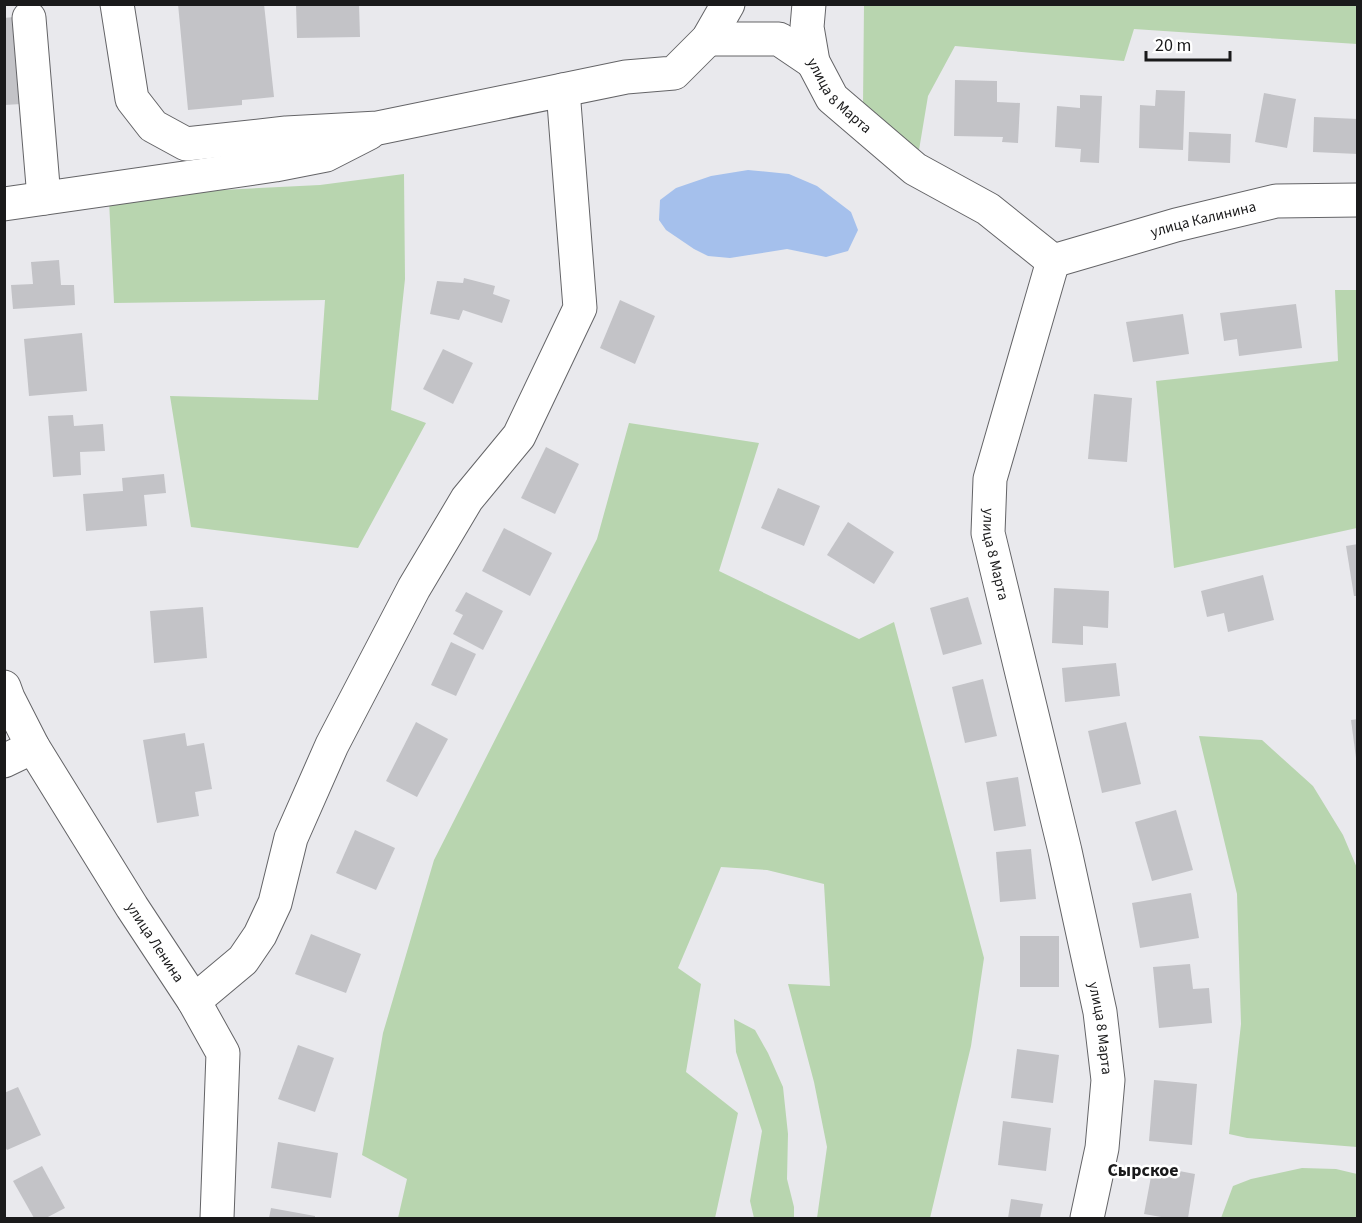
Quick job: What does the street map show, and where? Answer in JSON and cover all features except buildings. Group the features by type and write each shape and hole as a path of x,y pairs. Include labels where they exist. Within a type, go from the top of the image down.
{"street":[{"path":"117,4 132,99 153,126 186,144 286,133 378,128 626,77 674,73 708,39 728,4"},
{"name":"улица 8 Марта","path":"809,4 807,27 813,62 832,98 915,169 988,209 1053,261 990,479 988,533 1065,851 1100,1012 1108,1080 1102,1148 1087,1218"},
{"path":"29,18 44,198"},
{"path":"708,39 779,39 813,62"},
{"path":"194,1001 243,960 260,935 275,903 291,838 332,745 414,588 467,499 519,436 580,308 564,90"},
{"path":"4,204 275,165 326,155 378,128"},
{"name":"улица Калинина","path":"1053,261 1176,225 1276,201 1358,200"},
{"name":"улица Ленина","path":"4,687 33,747 194,1001 223,1053 217,1218"},
{"path":"4,761 33,747"}],"green space":[{"path":"864,5 1357,5 1357,44 1134,29 1124,61 955,46 928,96 919,150 863,105"},
{"path":"404,174 405,279 391,410 426,423 358,548 191,527 170,396 318,400 325,300 114,303 109,200 222,190 320,185"},
{"path":"1335,290 1357,290 1357,528 1174,568 1156,381 1338,361"},
{"path":"629,423 759,443 719,571 859,639 894,622 984,958 971,1046 930,1218 817,1218 827,1147 814,1082 788,984 830,986 824,884 767,870 721,867 678,968 701,984 686,1072 738,1113 715,1218 398,1218 407,1179 362,1155 383,1033 434,860 597,539"},
{"path":"1199,736 1262,740 1313,786 1343,835 1357,868 1357,1147 1247,1138 1229,1134 1241,1024 1237,894"},
{"path":"734,1019 755,1030 783,1087 788,1134 787,1179 794,1207 794,1218 754,1218 750,1201 762,1131 736,1052"},
{"path":"1302,1168 1336,1169 1357,1174 1357,1218 1221,1218 1233,1186 1251,1179"}],"water":[{"path":"748,170 789,174 817,186 851,212 858,230 848,251 826,257 787,249 730,258 708,256 666,230 659,220 660,200 676,188 711,176"}],"district":[{"name":"Сырское","path":"1143,1170"}]}
